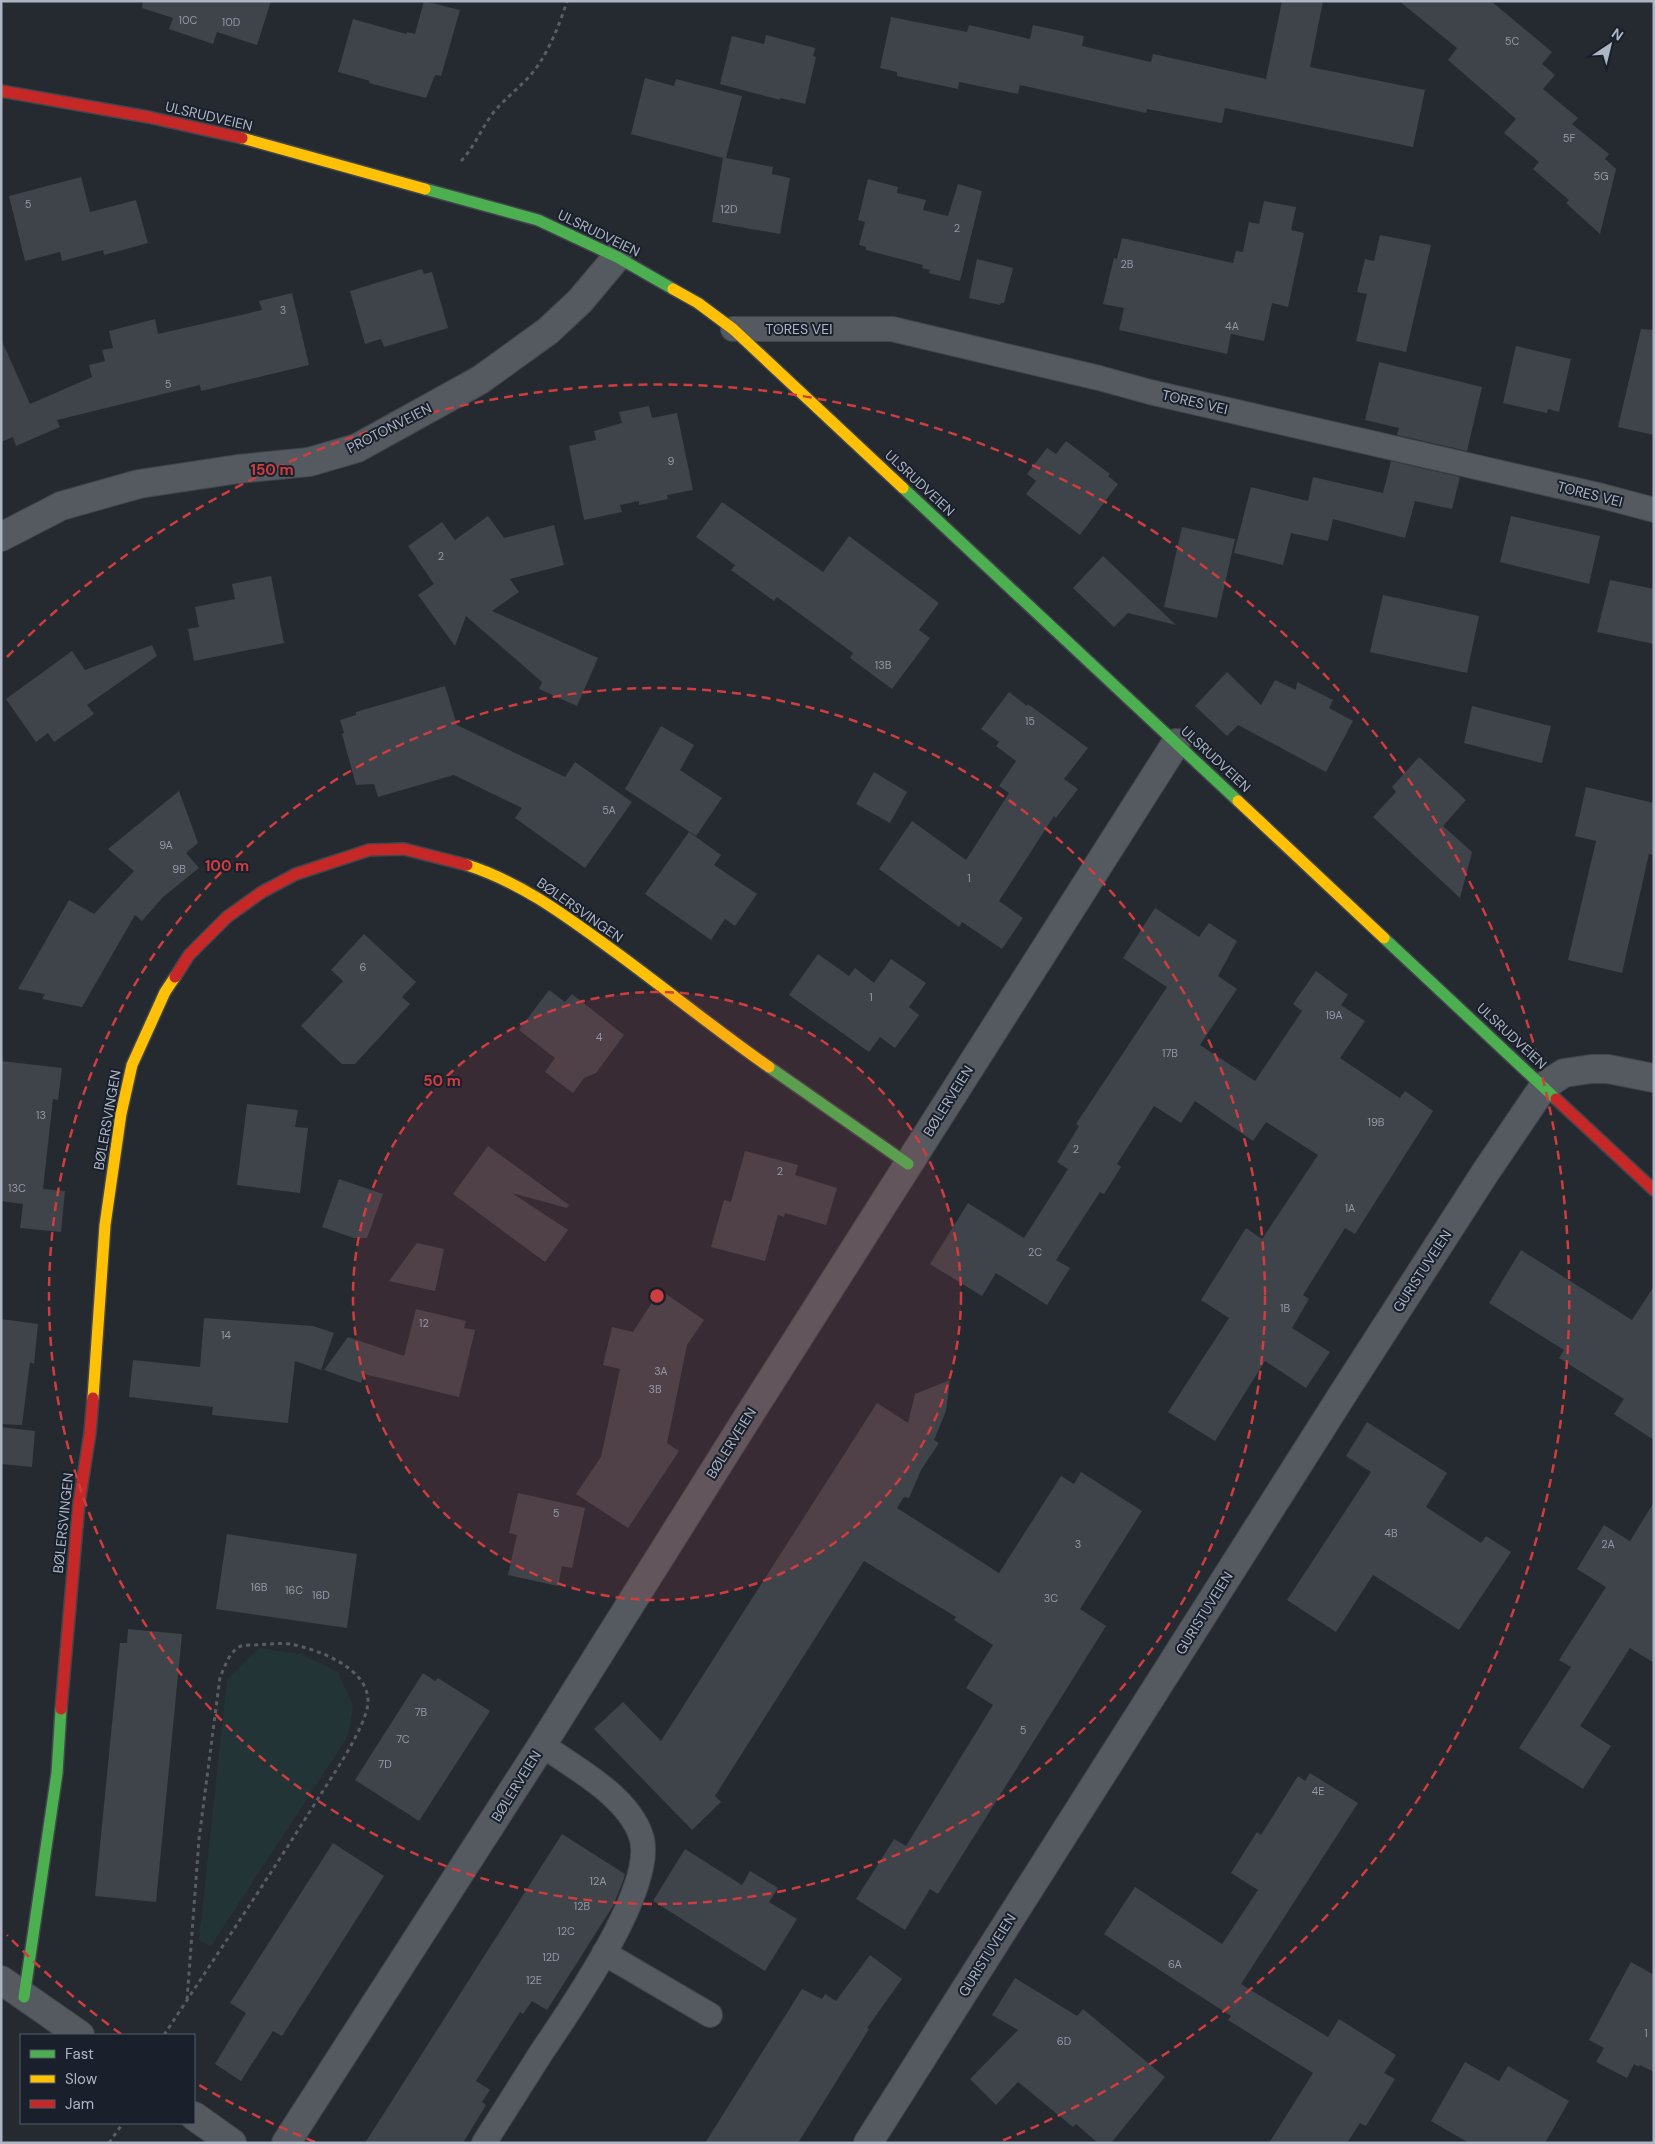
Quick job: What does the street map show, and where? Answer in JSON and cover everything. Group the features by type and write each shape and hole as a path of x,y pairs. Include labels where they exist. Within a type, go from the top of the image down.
{"street":[{"name":"ULSRUDVEIEN","path":"1,91 138,115 232,135 538,220 617,257 698,303 733,329 1654,1190"},
{"name":"PROTONVEIEN","path":"1,537 61,506 139,484 238,469 309,462 357,448 480,380 548,331 580,301 617,257"},
{"name":"BØLERVEIEN","path":"286,2143 542,1745 1176,743"},
{"name":"BØLERSVINGEN","path":"24,1996 57,1772 64,1666 79,1504 90,1433 105,1225 121,1114 132,1065 165,992 189,955 227,917 262,892 296,874 369,850 404,849 469,865 525,889 553,906 672,994 721,1033 908,1164"},
{"path":"1544,1086 1564,1073 1591,1069 1608,1069 1654,1078"},
{"name":"GURISTUVEIEN","path":"868,2143 1346,1389 1485,1173 1544,1086"},
{"path":"1,1980 79,2034"},
{"path":"195,2117 232,2143"}],"lane":[{"name":"TORES VEI","path":"733,329 892,329 1099,378 1150,392 1593,494 1654,510"},
{"path":"484,2143 594,1971 627,1911 644,1858 642,1837 635,1822 619,1802 599,1784 542,1745"},
{"path":"604,1953 710,2014"}],"path":[{"path":"432,190 473,148 499,106 528,79 549,46 562,18 567,1"},
{"path":"165,2034 188,2000 340,1763 366,1715 368,1702 364,1687 355,1674 327,1654 290,1644 271,1643 241,1646 231,1654 220,1677 199,1839 188,2000"},
{"path":"109,2143 123,2124"}],"shaded area":[{"path":"259,1648 300,1654 338,1672 353,1706 348,1736 211,1946 199,1940 227,1680"}],"building":[{"path":"143,1 271,1 257,45 217,32 213,44 169,29 173,18 142,8"},
{"path":"424,1 460,10 441,76 435,75 426,98 369,83 370,81 338,72 353,19 406,34 407,32 415,34"},
{"path":"1282,1 1323,1 1310,67 1425,90 1413,147 1225,108 1222,123 1147,109 1146,113 1020,85 1018,94 959,82 958,89 897,76 897,72 880,68 891,17 967,32 969,25 1030,39 1033,25 1084,36 1082,46 1151,62 1153,54 1266,79"},
{"path":"1399,1 1491,1 1552,52 1542,64 1555,75 1543,89 1578,118 1572,124 1609,154 1605,159 1616,169 1600,234 1566,203 1569,200 1533,169 1539,162 1504,133 1516,119 1448,60 1457,48"},
{"path":"766,35 815,48 813,56 816,57 805,104 780,98 780,100 720,84 732,36 764,44"},
{"path":"645,78 674,86 676,79 742,96 726,158 773,167 772,174 790,178 780,234 712,222 723,158 631,134"},
{"path":"81,177 90,212 136,200 148,243 104,255 103,250 62,261 60,252 25,261 9,196"},
{"path":"868,179 898,187 897,193 926,200 923,210 948,216 958,184 982,191 960,281 929,273 930,270 922,268 923,265 866,250 866,247 859,245 865,222 858,220"},
{"path":"1264,201 1296,207 1291,230 1304,233 1288,307 1272,303 1264,341 1231,334 1227,354 1119,330 1124,308 1103,304 1114,258 1117,259 1122,238 1233,263 1236,251 1243,252 1249,222 1259,224"},
{"path":"1380,235 1431,245 1406,352 1356,341 1367,294 1357,292 1365,259 1374,261"},
{"path":"977,259 1013,268 1004,303 1000,305 969,298"},
{"path":"422,269 424,274 432,272 448,328 384,347 381,339 365,344 350,291"},
{"path":"292,293 309,365 201,391 200,385 57,420 60,427 16,446 13,437 1,442 1,339 30,404 92,377 89,365 105,361 102,350 113,348 109,331 155,319 158,334 262,310 259,301"},
{"path":"1641,329 1654,330 1654,435 1618,427"},
{"path":"1516,346 1571,359 1559,412 1548,409 1547,413 1503,403"},
{"path":"1379,362 1482,387 1467,451 1397,435 1399,428 1365,420"},
{"path":"649,406 652,418 677,413 693,490 667,495 668,499 639,505 639,501 620,505 622,512 584,520 569,446 596,440 594,431 622,423 619,412"},
{"path":"1066,441 1110,474 1108,476 1118,484 1080,535 1026,494 1036,481 1027,474 1047,448 1056,454"},
{"path":"1391,461 1460,477 1452,509 1415,501 1405,538 1333,519 1328,541 1291,533 1283,565 1234,553 1251,487 1308,501 1313,477 1383,493"},
{"path":"722,502 823,572 849,536 939,603 919,630 930,638 892,689 850,658 853,653 777,597 774,601 731,570 735,565 696,537"},
{"path":"488,516 504,538 554,525 564,565 510,579 519,592 492,611 598,658 577,706 539,689 542,682 466,616 455,646 418,595 434,584 408,546 442,522 455,540"},
{"path":"1511,516 1600,536 1589,584 1500,562"},
{"path":"1182,527 1235,539 1217,618 1164,607"},
{"path":"1103,556 1176,625 1128,613 1114,627 1073,588"},
{"path":"271,576 284,643 194,661 188,629 199,627 195,607 235,599 232,584"},
{"path":"1610,580 1654,589 1654,644 1597,632"},
{"path":"1383,595 1479,616 1467,673 1370,652"},
{"path":"152,645 157,656 87,705 94,714 54,742 48,733 36,742 6,699 72,651 85,670"},
{"path":"1227,672 1261,705 1275,680 1296,690 1297,682 1333,700 1329,708 1353,721 1326,772 1238,725 1227,736 1195,706"},
{"path":"445,686 457,725 565,777 575,762 632,802 585,868 515,818 522,808 454,775 378,797 374,784 356,785 340,720 356,715 356,712"},
{"path":"1009,692 1088,748 1064,779 1078,789 1056,818 1054,816 999,901 1023,918 1002,949 962,922 959,927 879,869 912,821 966,860 1009,793 999,786 1016,761 996,746 999,742 981,729"},
{"path":"1472,706 1551,726 1542,763 1464,743"},
{"path":"661,726 694,745 680,770 722,798 696,836 625,789"},
{"path":"1419,757 1466,800 1443,826 1472,852 1460,898 1373,817 1396,792 1392,787"},
{"path":"874,772 907,792 890,823 856,804"},
{"path":"1586,787 1654,803 1654,855 1649,854 1622,973 1568,960 1596,841 1575,836"},
{"path":"179,791 198,843 186,853 199,868 163,897 142,921 135,915 82,1007 42,999 45,994 18,989 69,900 94,914 134,871 108,849"},
{"path":"689,832 721,855 714,865 757,894 735,926 725,919 711,940 645,894"},
{"path":"1155,908 1199,937 1209,923 1237,941 1218,976 1237,989 1200,1045 1255,1081 1302,1011 1293,1004 1316,971 1348,995 1341,1005 1365,1021 1340,1058 1400,1098 1405,1091 1433,1111 1355,1234 1345,1228 1303,1295 1309,1299 1292,1328 1330,1352 1306,1388 1265,1361 1215,1441 1168,1412 1229,1318 1201,1300 1246,1228 1262,1239 1318,1155 1266,1122 1253,1141 1195,1101 1181,1123 1154,1106 1117,1164 1121,1167 1104,1194 1100,1192 1056,1260 1070,1268 1047,1305 996,1273 982,1296 930,1264 968,1203 1024,1238 1068,1169 1057,1162 1079,1126 1076,1124 1167,987 1123,958"},
{"path":"364,934 416,982 402,997 410,1004 355,1064 342,1064 301,1026 343,981 331,970"},
{"path":"818,954 849,976 855,968 874,983 891,959 926,983 909,1007 919,1015 895,1048 880,1037 869,1052 789,995"},
{"path":"549,990 565,1002 572,994 624,1035 596,1073 584,1078 573,1093 545,1072 555,1058 519,1030"},
{"path":"1,1061 62,1068 58,1100 53,1099 43,1189 65,1191 61,1232 20,1228 23,1204 1,1201"},
{"path":"247,1104 298,1110 295,1127 308,1128 300,1193 237,1185"},
{"path":"488,1146 569,1205 567,1208 512,1193 568,1230 545,1262 453,1194"},
{"path":"745,1151 798,1165 795,1175 837,1188 826,1225 785,1213 784,1217 778,1215 765,1261 711,1247 724,1200 731,1202"},
{"path":"339,1179 383,1194 367,1238 354,1238 322,1227"},
{"path":"417,1243 444,1249 435,1291 389,1281"},
{"path":"1521,1250 1632,1320 1654,1286 1654,1440 1614,1414 1624,1399 1559,1358 1564,1350 1489,1303"},
{"path":"660,1290 704,1320 687,1345 667,1443 679,1451 628,1528 576,1494 601,1457 620,1369 603,1365 612,1327 633,1332"},
{"path":"416,1309 466,1321 464,1328 475,1330 459,1397 364,1374 361,1383 324,1370 348,1337 404,1356"},
{"path":"204,1318 313,1326 334,1333 321,1370 295,1361 288,1423 212,1415 213,1407 129,1397 133,1360 200,1367"},
{"path":"1,1319 38,1324 34,1364 30,1362 22,1425 1,1424"},
{"path":"950,1380 946,1411 934,1440 939,1443 921,1470 909,1498 904,1497 897,1508 999,1573 1061,1476 1074,1484 1081,1472 1142,1511 1080,1609 1106,1626 938,1894 930,1889 905,1930 856,1899 894,1839 906,1846 993,1705 966,1688 993,1645 954,1620 956,1617 864,1561 715,1796 721,1802 692,1830 594,1729 623,1702 661,1741 877,1403 908,1423 915,1394"},
{"path":"1367,1422 1447,1473 1426,1507 1481,1543 1486,1536 1511,1552 1459,1630 1373,1575 1336,1632 1287,1600 1371,1472 1346,1456"},
{"path":"1,1427 35,1431 32,1467 1,1464"},
{"path":"518,1493 585,1508 572,1568 562,1566 558,1586 508,1575 517,1535 509,1533"},
{"path":"1654,1502 1654,1663 1630,1648 1580,1726 1611,1746 1583,1789 1519,1748 1571,1667 1559,1660 1606,1587 1577,1569 1604,1525 1630,1541"},
{"path":"227,1534 357,1554 347,1628 216,1609"},
{"path":"128,1629 182,1634 156,1902 95,1896 120,1643 127,1643"},
{"path":"423,1673 435,1681 438,1678 490,1711 419,1821 355,1780"},
{"path":"1310,1773 1358,1803 1241,1984 1328,2037 1339,2019 1396,2055 1384,2073 1395,2079 1366,2126 1360,2123 1347,2143 1269,2143 1313,2073 1228,2020 1231,2016 1104,1934 1135,1887 1222,1944 1258,1890 1231,1873 1257,1832 1261,1835 1298,1776 1305,1781"},
{"path":"562,1834 625,1874 623,1881 613,1906 547,2010 532,2001 523,2014 520,2012 476,2081 490,2090 482,2102 486,2105 463,2143 365,2143"},
{"path":"333,1843 384,1876 282,2036 273,2031 241,2081 215,2064 246,2013 230,2003"},
{"path":"685,1849 742,1885 750,1871 778,1888 769,1902 797,1919 765,1971 653,1901"},
{"path":"870,1955 902,1979 867,2028 869,2029 798,2143 705,2143 802,1989 822,1999 825,1994 836,2001"},
{"path":"1631,1962 1654,1975 1654,2072 1634,2064 1627,2078 1596,2062 1604,2048 1589,2040"},
{"path":"1015,1978 1077,2016 1083,2009 1165,2077 1111,2143 1098,2143 1076,2124 1073,2127 1018,2082 996,2105 970,2079 1018,2030 992,2015"},
{"path":"1465,2062 1499,2081 1508,2066 1569,2101 1545,2143 1469,2143 1431,2121"}],"traffic: fast":[{"path":"425,189 538,220 617,257 673,289"},
{"path":"903,488 1238,801"},
{"path":"1384,938 1556,1099"},
{"path":"769,1067 908,1164"},
{"path":"24,1997 57,1773 61,1709"}],"traffic: slow":[{"path":"242,138 425,189"},
{"path":"673,289 698,303 733,329 903,488"},
{"path":"1238,801 1384,938"},
{"path":"467,865 507,881 562,914 769,1067"},
{"path":"93,1398 105,1225 121,1114 132,1065 165,992 175,977"}],"traffic: jam":[{"path":"1,91 148,117 242,138"},
{"path":"175,977 189,955 227,917 262,892 296,874 369,850 404,849 467,865"},
{"path":"1556,1099 1654,1190"},
{"path":"61,1709 79,1503 90,1433 93,1398"}]}
